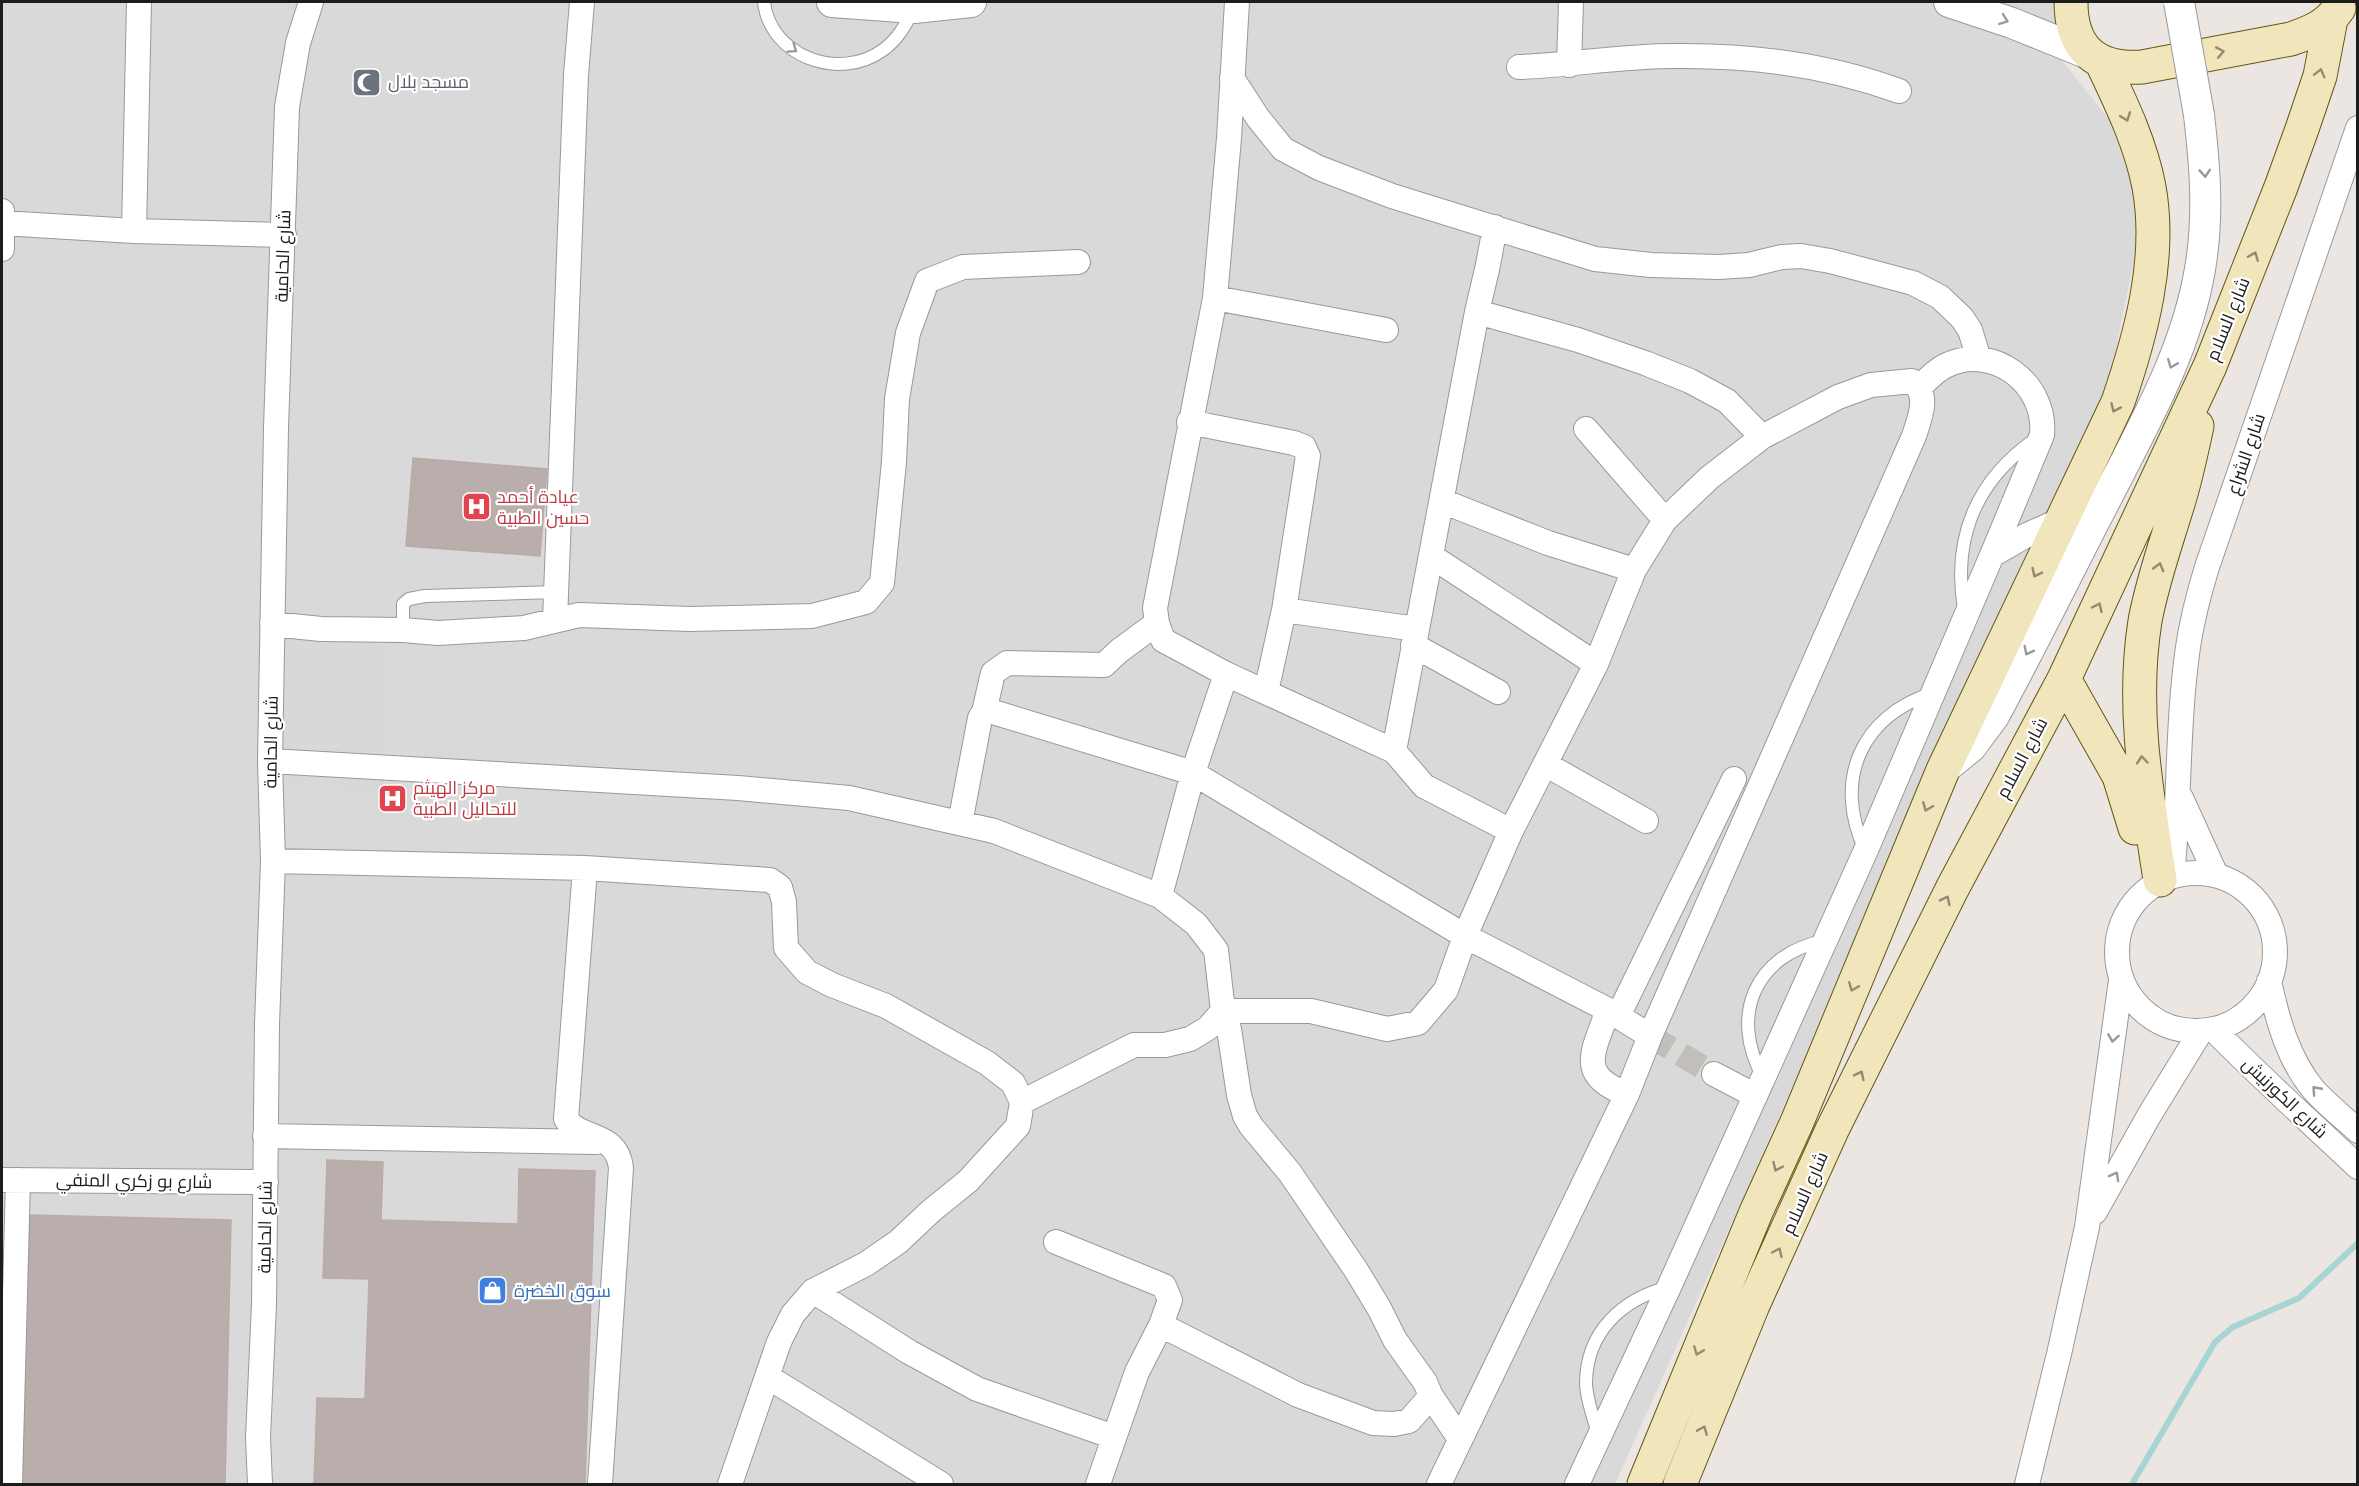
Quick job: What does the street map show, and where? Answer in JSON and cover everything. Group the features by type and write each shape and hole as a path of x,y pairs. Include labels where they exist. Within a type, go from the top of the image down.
{"main road":[{"name":"شارع السلام","path":"1644,1485 1720,1297 1797,1122 1942,770 2118,402 2130,366 2146,297 2152,252 2154,232 2149,187 2132,133 2097,59 2079,40 2072,22 2071,2"},
{"name":"شارع السلام","path":"1680,1485 1753,1305 1848,1099 1952,890 2064,679 2210,366 2302,129 2320,76 2337,10"},
{"path":"2097,59 2125,68 2142,67 2291,39 2313,32 2337,10"},
{"path":"2158,883 2142,761 2139,689 2141,650 2146,618 2186,475 2210,366"},
{"path":"2064,679 2119,776 2137,834 2158,883"}],"street":[{"path":"134,231 139,2"},
{"name":"شارع الحامية","path":"260,1485 258,1438 264,1304 267,1182 265,1136 273,861 270,761 272,624 287,107 298,43 311,2"},
{"path":"555,620 576,75 582,2"},
{"path":"832,2 914,8 971,2"},
{"path":"1237,2 1229,138 1215,298 1189,422 1155,608 1157,623 1163,640 1226,674 1394,751 1424,786 1511,831"},
{"path":"1569,65 1571,2"},
{"path":"1949,2 2012,23 2097,59"},
{"path":"1942,770 1971,747 1994,716 2147,420 2178,350 2200,271 2204,241 2205,179 2199,115 2179,2"},
{"path":"1519,67 1569,65 1621,58 1726,57 1830,70 1899,91"},
{"path":"1232,78 1258,118 1283,148 1318,168 1392,196 1595,259 1621,263 1719,267 1749,265 1782,257 1801,256 1830,261 1913,283 1940,297 1957,312 1970,330 1979,359"},
{"name":"شارع الشراع","path":"2158,883 2178,790 2183,687 2196,606 2211,556 2358,128"},
{"path":"2,249 2,219 134,231 284,234"},
{"path":"1394,751 1495,227"},
{"path":"272,624 321,629 403,630 438,633 524,628 579,615 690,619 812,616 866,602 882,583 894,462 897,399 908,333 927,281 963,267 1078,262"},
{"path":"1215,298 1386,330"},
{"path":"1477,312 1578,340 1690,381 1727,401 1762,437"},
{"path":"1439,1485 1627,1094 1650,1036 1914,436 1921,413 1920,387 1932,375 1962,360 1979,359 2006,367 2029,386 2036,398 2041,412 2042,435 1866,850 1577,1485"},
{"path":"1022,1102 1134,1045 1165,1045 1190,1039 1208,1028 1223,1011 1311,1011 1387,1029 1418,1023 1446,990 1465,936 1511,831 1596,664 1634,570 1665,520 1709,478 1762,437 1838,397 1871,385 1912,381 1920,387"},
{"path":"1189,422 1304,447 1308,456 1284,610 1266,692"},
{"path":"1586,429 1665,520"},
{"path":"1442,501 1548,543 1634,570"},
{"path":"1992,555 2027,535 2061,520"},
{"path":"1431,555 1596,664"},
{"path":"1284,610 1415,637 1498,692"},
{"path":"960,823 980,718 984,712 993,673 1007,663 1104,665 1157,623"},
{"path":"1160,896 1193,773 1226,674"},
{"path":"984,712 993,712 1193,773 1465,936 1613,1013 1650,1036"},
{"path":"270,761 738,788 849,798 994,831 1160,896 1196,924 1215,950 1223,1011 1229,1029 1239,1095 1245,1116 1290,1173 1356,1270 1395,1340 1425,1382 1431,1396 1460,1439"},
{"path":"1545,764 1646,821"},
{"path":"1627,1094 1610,1088 1596,1077 1592,1059 1613,1013 1734,779"},
{"path":"2178,790 2216,875"},
{"path":"273,861 585,868 770,880 780,887 784,902 786,948 807,972 832,985 885,1006 987,1063 1013,1083 1022,1102 1017,1126 968,1181 931,1210 898,1242 866,1264 813,1291 793,1314 779,1342 730,1485"},
{"path":"585,868 566,1119 571,1126 591,1134 614,1149 620,1158 621,1168 600,1485"},
{"path":"2186,873 2216,875 2236,884 2254,897 2269,922 2275,952 2269,981 2258,1000 2241,1017 2207,1030 2176,1029 2153,1019 2134,1002 2121,980 2117,962 2119,934 2129,908 2158,883 2186,873"},
{"path":"2027,1485 2060,1354 2087,1227 2121,980"},
{"name":"شارع الكورنيش","path":"2269,981 2277,1014 2298,1065 2313,1088 2358,1131"},
{"path":"2087,1227 2128,1152 2207,1030"},
{"name":"شارع الكورنيش","path":"2207,1030 2290,1102 2358,1167"},
{"path":"1714,1074 1758,1086"},
{"path":"265,1136 604,1142"},
{"path":"10,1180 10,1485"},
{"name":"شارع بو زكري المنفي","path":"10,1180 267,1182"},
{"path":"1056,1242 1164,1286 1170,1300 1161,1325 1137,1372 1098,1485"},
{"path":"813,1291 909,1352 977,1389 1114,1437"},
{"path":"1161,1325 1298,1395 1373,1423 1394,1424 1409,1420 1431,1396"},
{"path":"768,1377 941,1485"}],"lane":[{"path":"764,2 765,16 785,44 815,61 832,64 849,64 881,52 905,27 914,8"},
{"path":"1966,616 1960,586 1961,556 1967,526 1979,498 1996,473 2017,452 2042,435"},
{"path":"403,630 403,604 409,598 556,592"},
{"path":"1866,850 1857,832 1852,813 1852,783 1859,754 1869,736 1882,721 1898,708 1934,693"},
{"path":"1758,1086 1754,1061 1748,1044 1747,1026 1754,991 1763,976 1782,957 1806,945 1823,941"},
{"path":"1599,1437 1588,1403 1586,1383 1588,1364 1594,1345 1604,1328 1632,1301 1650,1292 1669,1287"}],"shaded area":[{"path":"2,2 2067,2 2060,58 2112,123 2143,215 2110,377 1615,1484 2,1484"},
{"path":"273,630 385,636 384,792 270,788"}],"building":[{"name":"عيادة أحمد حسين الطبية","path":"413,458 547,469 540,556 406,546"},
{"path":"327,1160 383,1162 381,1220 518,1224 519,1169 595,1171 585,1484 314,1484 317,1398 365,1399 369,1279 323,1278"},
{"path":"29,1215 231,1220 225,1484 22,1484"}],"waterway":[{"path":"2132,1484 2215,1342 2233,1327 2299,1298 2358,1243"}],"tunnel":[{"path":"1650,1036 1714,1074"}],"place":[{"name":"مسجد بلال","path":"367,82"},
{"name":"عيادة أحمد حسين الطبية","path":"476,507"},
{"name":"مركز الهيثم للتحاليل الطبية","path":"392,798"},
{"name":"سوق الخضرة","path":"493,1291"}]}
